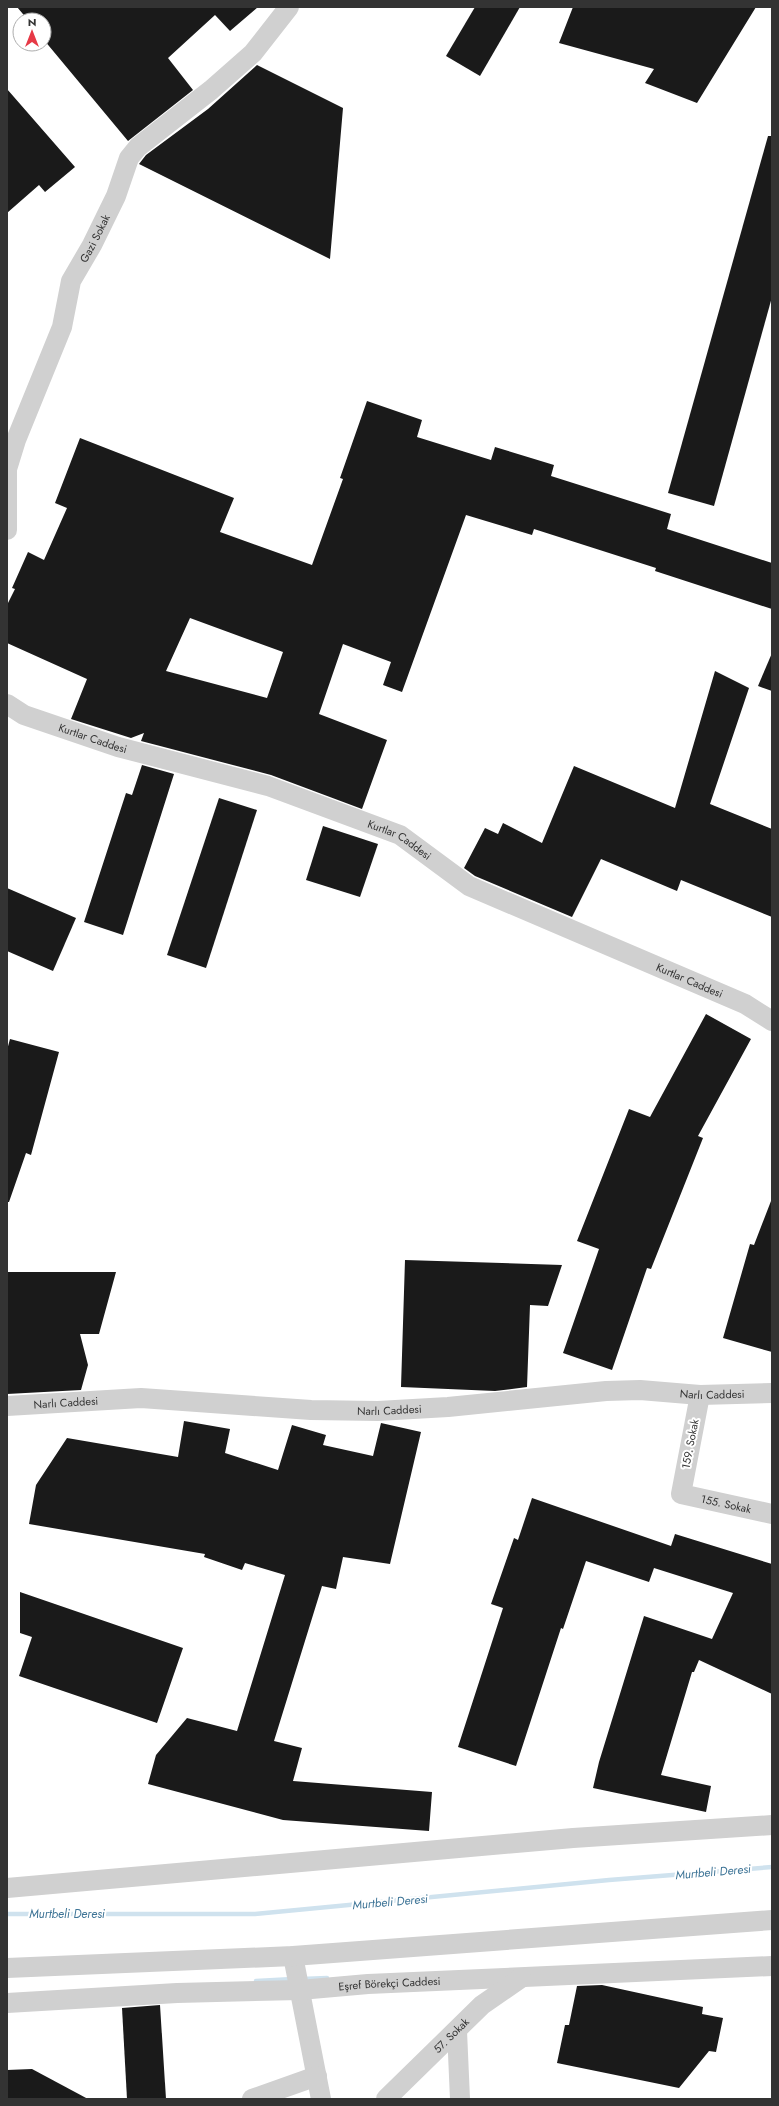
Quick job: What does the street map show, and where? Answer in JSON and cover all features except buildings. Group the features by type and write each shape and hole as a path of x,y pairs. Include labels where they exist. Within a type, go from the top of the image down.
{"street":[{"name":"Gazi Sokak","path":"7,530 7,468 16,440 62,327 71,281 92,245 116,196 129,158 138,147 210,90 253,53 289,7"},
{"name":"Kurtlar Caddesi","path":"7,704 24,715 118,748 268,786 400,835 469,886 745,1004 772,1021"},
{"name":"Narlı Caddesi","path":"7,1406 141,1398 311,1410 378,1411 455,1406 606,1390 640,1390 700,1395 772,1393"},
{"name":"159. Sokak","path":"681,1494 700,1395"},
{"name":"155. Sokak","path":"681,1494 772,1514"},
{"path":"7,1888 770,1821"},
{"path":"7,1968 297,1976 772,1920"},
{"name":"Eşref Börekçi Caddesi","path":"7,2003 177,1993 297,1976 368,1984 772,1966"},
{"path":"297,1976 321,2099"},
{"name":"57. Sokak","path":"386,2099 482,2005 521,1978"},
{"path":"457,2031 460,2099"},
{"path":"252,2099 317,2076"}],"waterway":[{"name":"Murtbeli Deresi","path":"7,1914 255,1914 609,1880 772,1867"},
{"path":"302,1979 327,1978"},
{"path":"256,1981 293,1979"}]}
